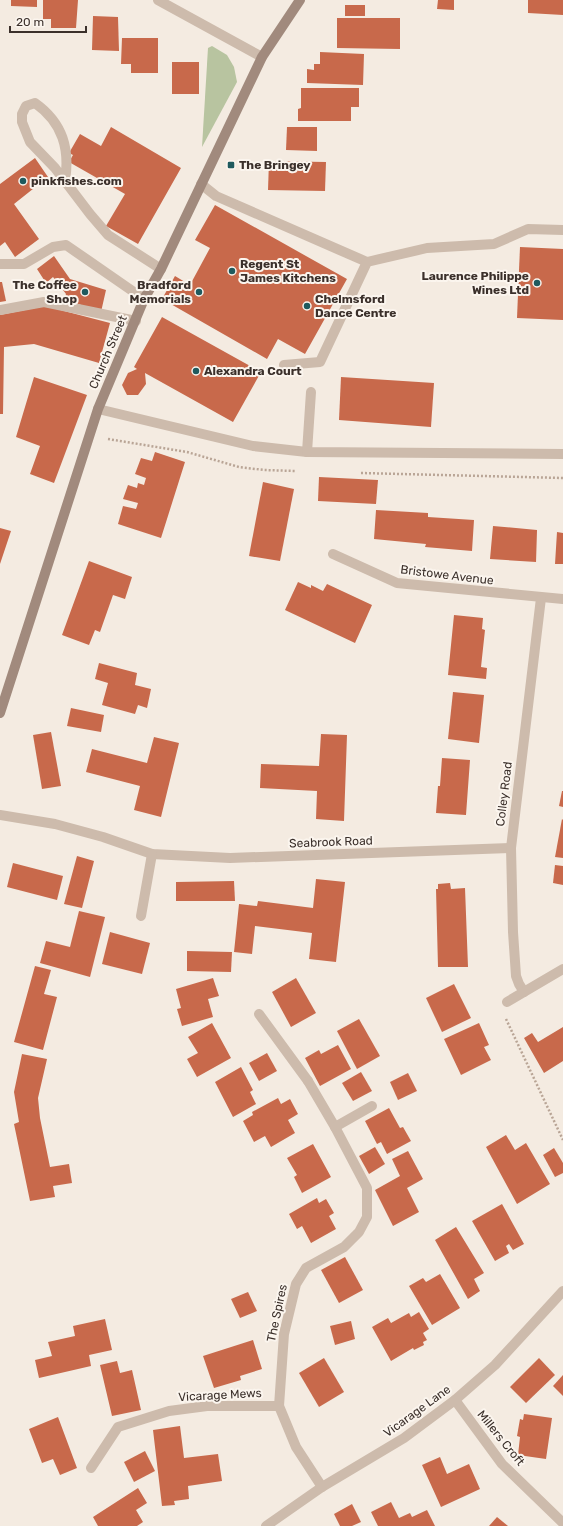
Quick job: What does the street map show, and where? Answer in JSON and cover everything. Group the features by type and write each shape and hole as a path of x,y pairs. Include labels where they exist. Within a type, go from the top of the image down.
{"street":[{"path":"158,0 262,57"},
{"name":"Church Street","path":"0,713 98,409 144,299 202,184 262,57 300,0"},
{"path":"65,181 68,159 61,132 51,117 43,109 35,104 26,106 22,114 22,122 30,142 65,181 108,235 160,268"},
{"path":"202,184 216,196 367,262 427,248 494,244 528,229 563,230"},
{"path":"0,264 24,264 53,247 66,245 144,299"},
{"path":"284,365 320,362 367,262"},
{"path":"0,310 44,302 136,321"},
{"path":"307,452 311,392"},
{"path":"98,409 253,446 307,452 563,454"},
{"name":"Bristowe Avenue","path":"333,554 397,583 563,599"},
{"name":"Colley Road","path":"524,992 516,976 513,932 511,848 541,598"},
{"name":"Seabrook Road","path":"0,815 55,824 103,837 152,854 230,858 511,848"},
{"path":"141,916 152,854"},
{"path":"507,1002 563,969"},
{"name":"The Spires","path":"259,1014 308,1081 335,1127 367,1188 367,1217 359,1232 344,1247 306,1268 296,1284 284,1334 279,1406 296,1447 322,1487"},
{"path":"335,1127 372,1106"},
{"name":"Vicarage Lane","path":"266,1526 322,1487 404,1438 455,1400 495,1365 563,1291"},
{"name":"Millers Croft","path":"455,1400 502,1464 563,1523"},
{"name":"Vicarage Mews","path":"91,1468 118,1427 169,1411 207,1406 279,1406"}],"path":[{"path":"507,1002 506,1020 563,1140"}],"green space":[{"path":"212,46 227,55 234,67 237,82 202,147 208,48"}],"building":[{"path":"11,0 37,0 37,7 11,6"},
{"path":"43,0 78,0 76,28 51,28 51,19 43,19"},
{"path":"438,0 454,0 454,10 437,9"},
{"path":"528,0 563,0 563,15 528,13"},
{"path":"345,5 365,5 365,16 345,16"},
{"path":"93,16 118,17 119,51 92,50"},
{"path":"337,18 400,18 400,49 337,48"},
{"path":"122,38 158,38 158,73 131,73 131,64 121,64"},
{"path":"320,52 364,54 363,85 307,83 307,69 314,70 314,64 320,64"},
{"path":"172,62 199,62 199,94 172,94"},
{"path":"301,88 359,88 359,107 351,107 351,121 298,121 298,109 301,108"},
{"path":"111,127 181,168 138,244 106,226 125,194 69,162 73,155 69,153 80,134 101,146"},
{"path":"287,127 317,127 317,151 286,150"},
{"path":"35,158 48,177 14,204 39,239 15,257 5,242 0,246 0,184"},
{"path":"269,161 326,162 325,191 268,190"},
{"path":"215,205 347,279 305,354 278,339 267,359 162,299 175,276 190,285 210,248 195,240"},
{"name":"Laurence Philippe Wines Ltd","path":"520,247 563,249 563,320 517,318"},
{"name":"The Coffee Shop","path":"54,256 70,279 106,290 101,312 64,299 66,294 53,277 46,283 37,269"},
{"path":"0,282 2,282 6,301 0,302"},
{"path":"45,306 110,323 99,363 34,344 4,347 3,414 0,414 0,315"},
{"name":"Alexandra Court","path":"162,317 261,372 233,422 145,373 146,384 138,395 127,395 122,385 128,373 137,369 134,367"},
{"path":"34,377 87,395 54,483 30,474 40,446 16,437"},
{"path":"341,377 434,383 431,427 339,420"},
{"path":"155,452 185,462 161,538 118,524 123,506 136,509 138,503 123,499 128,485 137,488 138,483 144,485 146,478 135,474 141,458 152,461"},
{"path":"319,477 378,480 376,504 318,501"},
{"path":"263,482 294,489 280,561 249,556"},
{"path":"376,510 428,513 428,517 474,520 472,551 425,547 426,544 374,539"},
{"path":"493,526 537,530 536,562 490,559"},
{"path":"0,528 11,531 0,564"},
{"path":"557,532 563,533 563,564 555,564"},
{"path":"89,561 132,577 125,599 113,595 100,632 95,630 89,645 62,635"},
{"path":"298,582 311,588 311,585 323,591 327,584 372,605 355,643 285,610"},
{"path":"454,615 483,618 482,629 485,630 481,667 487,668 486,679 448,675"},
{"path":"99,663 137,673 135,685 151,689 147,708 138,705 135,714 102,705 108,683 95,679"},
{"path":"453,692 484,695 479,743 448,739"},
{"path":"71,708 104,715 101,732 67,726"},
{"path":"51,732 61,786 42,789 33,735"},
{"path":"321,734 347,735 344,821 316,819 317,791 260,788 261,764 319,766"},
{"path":"154,737 179,743 161,817 134,810 140,786 86,772 92,749 147,763"},
{"path":"442,758 470,760 466,815 436,813"},
{"path":"563,791 563,807 559,806"},
{"path":"562,819 563,820 563,858 555,857"},
{"path":"77,856 94,861 82,908 64,904"},
{"path":"13,863 63,876 57,900 7,887"},
{"path":"555,865 563,866 563,885 553,883"},
{"path":"316,879 345,882 336,962 309,959 312,933 255,926 252,954 234,952 239,904 257,906 258,901 313,908"},
{"path":"234,881 235,901 176,901 176,882"},
{"path":"450,883 451,889 465,888 468,967 438,967 436,889 438,889 438,884"},
{"path":"79,911 105,917 90,977 40,963 46,941 70,947"},
{"path":"110,932 150,943 142,974 102,964"},
{"path":"187,951 232,952 231,972 187,971"},
{"path":"35,966 51,970 44,994 57,997 43,1050 14,1042"},
{"path":"213,978 219,996 208,999 213,1017 182,1026 177,1009 181,1008 176,989"},
{"path":"296,978 316,1013 291,1027 272,992"},
{"path":"454,984 471,1018 442,1032 426,998"},
{"path":"359,1019 380,1056 357,1069 337,1031"},
{"path":"212,1023 231,1058 197,1077 187,1059 198,1053 188,1037"},
{"path":"479,1023 489,1045 484,1047 491,1060 461,1075 444,1039"},
{"path":"563,1027 563,1061 544,1073 524,1038 532,1033 538,1042"},
{"path":"338,1045 351,1069 320,1086 305,1058 319,1050 321,1054"},
{"path":"267,1053 277,1071 259,1081 249,1063"},
{"path":"22,1054 47,1059 38,1098 40,1118 50,1167 69,1164 72,1183 53,1186 55,1197 30,1201 14,1124 19,1122 14,1092"},
{"path":"241,1067 253,1090 250,1092 256,1104 233,1117 215,1082"},
{"path":"361,1072 372,1091 353,1101 342,1083"},
{"path":"408,1073 417,1091 398,1100 390,1082"},
{"path":"278,1098 281,1104 290,1099 298,1114 288,1120 295,1133 271,1147 265,1136 254,1142 243,1121 253,1115 252,1112"},
{"path":"389,1108 400,1128 403,1127 411,1141 387,1154 381,1142 377,1144 365,1121"},
{"path":"506,1135 515,1150 526,1143 550,1184 517,1204 486,1147"},
{"path":"313,1144 331,1177 302,1193 294,1177 297,1175 287,1158"},
{"path":"375,1147 385,1164 369,1174 359,1156"},
{"path":"554,1148 563,1163 563,1173 555,1177 543,1155"},
{"path":"408,1151 423,1179 407,1188 419,1212 393,1226 375,1190 400,1176 392,1159"},
{"path":"317,1198 319,1203 326,1199 334,1213 329,1216 336,1229 311,1243 302,1226 297,1229 289,1214"},
{"path":"502,1204 524,1244 513,1250 509,1244 506,1246 509,1253 495,1261 472,1221"},
{"path":"456,1227 484,1273 474,1279 480,1291 468,1299 435,1240"},
{"path":"345,1257 363,1290 339,1303 321,1270"},
{"path":"440,1274 460,1308 432,1325 409,1286 423,1278 426,1282"},
{"path":"248,1292 257,1311 240,1318 231,1299"},
{"path":"419,1312 429,1329 423,1333 427,1340 423,1342 424,1345 414,1350 413,1348 391,1361 372,1327 388,1318 391,1323 409,1313 411,1317"},
{"path":"105,1319 112,1350 89,1355 91,1366 39,1378 35,1360 52,1356 48,1342 75,1336 73,1326"},
{"path":"351,1321 355,1339 335,1345 330,1326"},
{"path":"253,1340 262,1369 240,1376 241,1380 214,1388 203,1356"},
{"path":"324,1358 344,1392 319,1407 299,1373"},
{"path":"539,1358 555,1375 526,1403 510,1387"},
{"path":"117,1361 120,1373 132,1370 141,1410 112,1416 100,1365"},
{"path":"563,1375 563,1396 553,1386"},
{"path":"524,1414 552,1418 546,1459 518,1455 520,1437 517,1436 520,1419 523,1420"},
{"path":"58,1417 77,1468 60,1475 53,1459 42,1463 29,1429"},
{"path":"180,1426 184,1458 218,1454 222,1481 188,1486 189,1499 174,1501 175,1505 162,1506 153,1430"},
{"path":"145,1451 155,1471 134,1482 124,1462"},
{"path":"440,1457 447,1474 469,1464 480,1489 441,1507 422,1465"},
{"path":"138,1488 147,1503 136,1510 143,1522 137,1526 98,1526 93,1517"},
{"path":"391,1502 399,1518 410,1513 412,1517 427,1510 435,1526 378,1526 371,1512"},
{"path":"352,1504 361,1522 352,1526 340,1526 334,1514"},
{"path":"497,1517 508,1526 489,1526"}],"place":[{"name":"The Bringey","path":"231,165"},
{"name":"pinkfishes.com","path":"23,181"},
{"name":"Regent St James Kitchens","path":"232,271"},
{"name":"Laurence Philippe Wines Ltd","path":"537,283"},
{"name":"The Coffee Shop","path":"85,292"},
{"name":"Bradford Memorials","path":"199,292"},
{"name":"Chelmsford Dance Centre","path":"307,306"},
{"name":"Alexandra Court","path":"196,371"}]}
